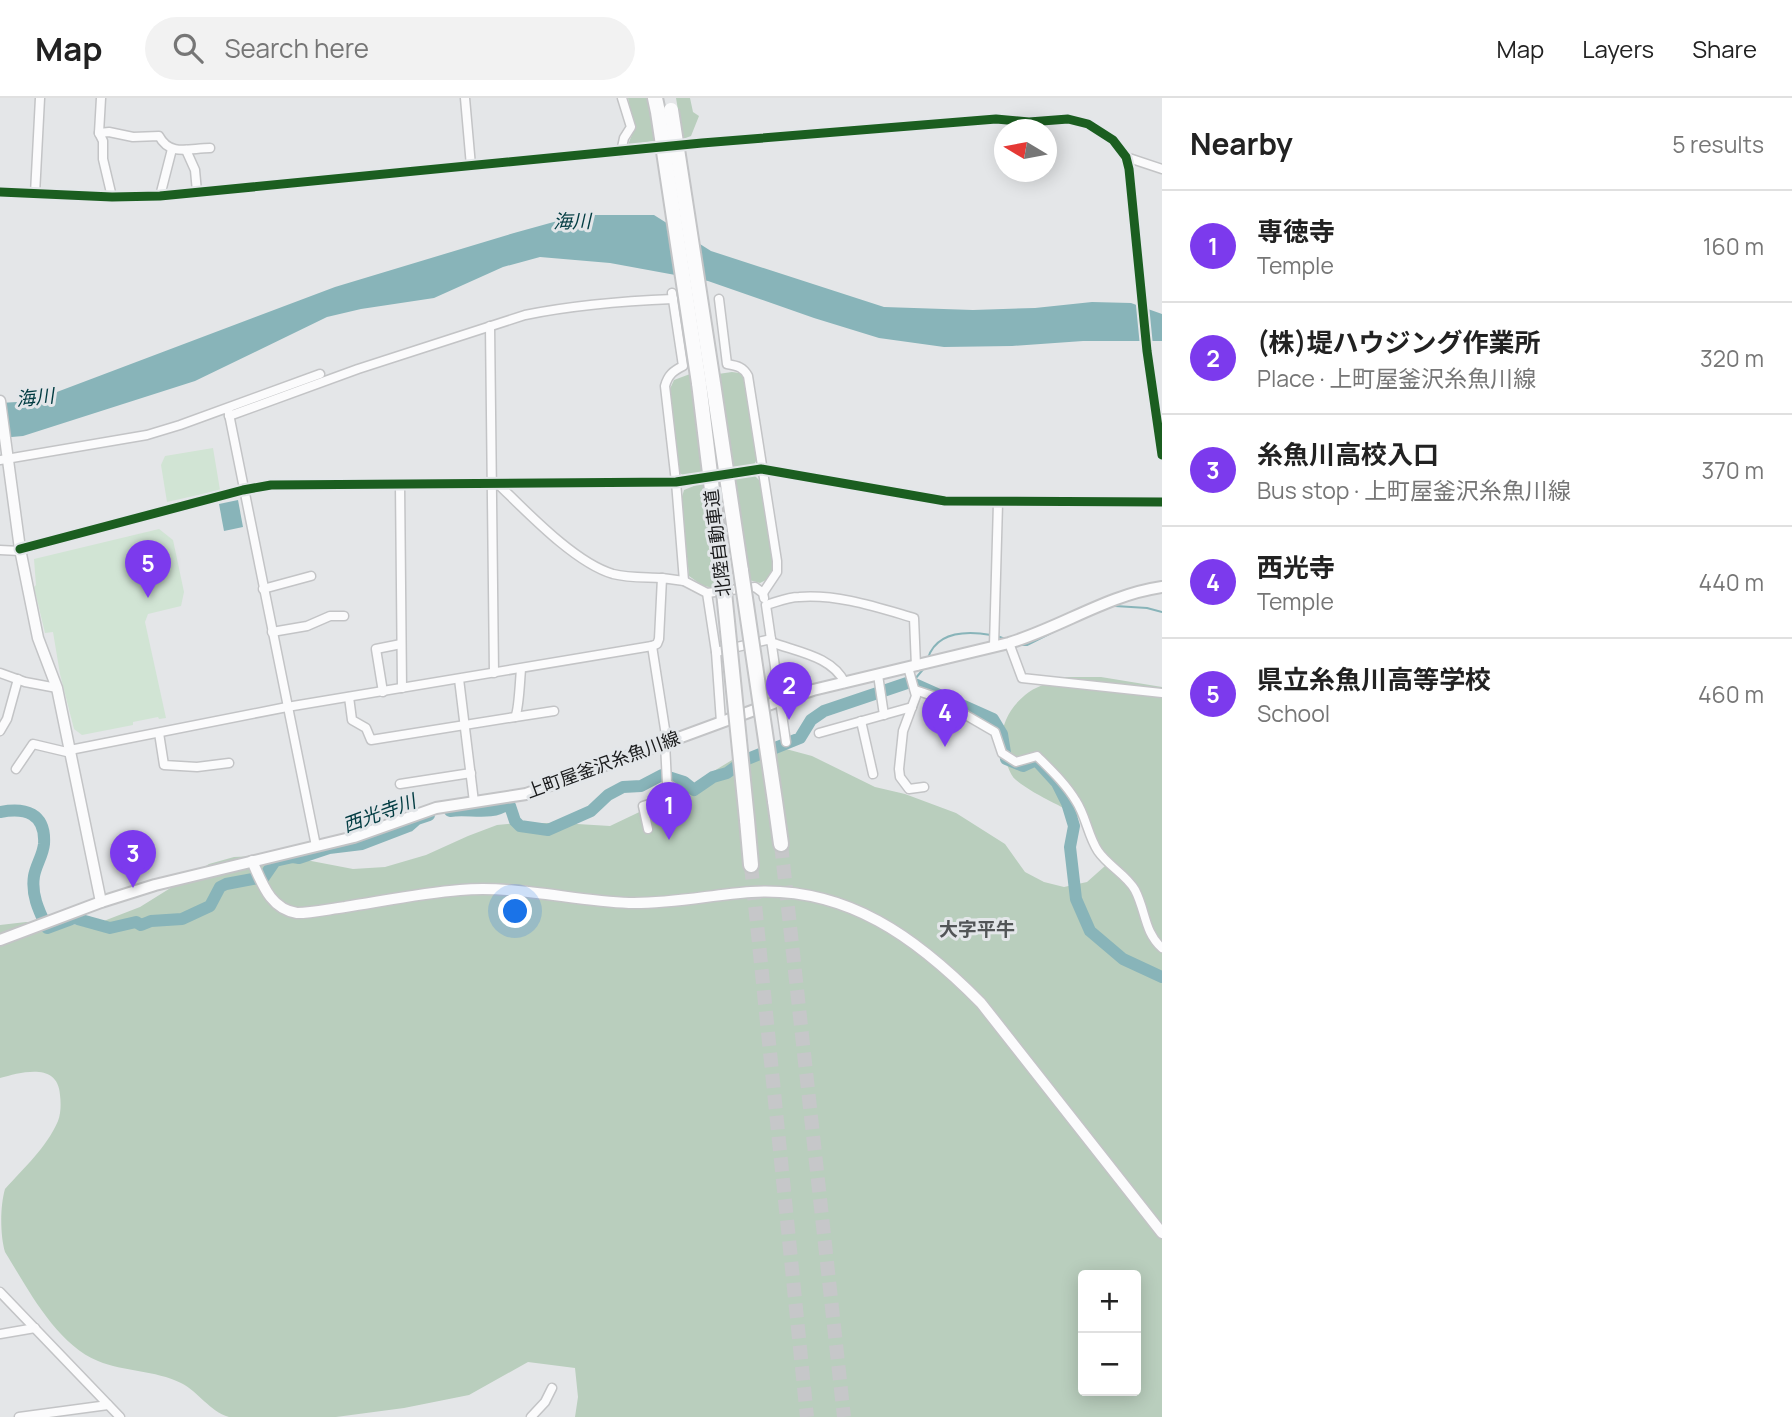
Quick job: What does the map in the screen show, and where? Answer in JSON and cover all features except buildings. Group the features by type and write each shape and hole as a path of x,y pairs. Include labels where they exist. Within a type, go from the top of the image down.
{"highway":[{"name":"北陸自動車道","path":"663,104 706,383 741,570 781,844"},
{"name":"北陸自動車道","path":"706,383 751,865"}],"main road":[{"name":"上町屋釜沢糸魚川線","path":"0,940 101,902 167,882 354,838 436,808 526,794 779,701 845,682 1009,643 1039,633 1119,596 1162,587"}],"street":[{"path":"35,194 40,98"},
{"path":"101,98 99,133 103,141 103,159 112,197"},
{"path":"465,98 471,166"},
{"path":"621,152 624,138 631,127 622,98"},
{"path":"0,192 112,197 160,196 811,133 996,118 1029,122 1069,119 1088,124 1113,140 1126,157 1134,198 1147,351 1162,455"},
{"path":"99,133 109,132 133,137 159,136 163,144 172,149 210,148"},
{"path":"160,196 172,149"},
{"path":"187,150 195,170 197,192"},
{"path":"1126,157 1162,169"},
{"path":"4,460 147,435 228,412 490,326 552,309 672,296 683,366"},
{"path":"719,299 727,364"},
{"path":"490,326 495,484 494,673"},
{"path":"684,581 665,386 674,370 683,366 727,364 738,366 748,376 777,572 762,593"},
{"path":"228,412 320,374"},
{"path":"0,401 4,460 20,550 38,638 57,688 101,902"},
{"path":"228,412 316,846"},
{"path":"745,471 761,469 945,501 1162,502"},
{"path":"0,550 20,550 243,490 271,485 676,482 691,479"},
{"path":"400,484 402,688"},
{"path":"495,484 564,545 603,570 625,576 684,581 707,593 755,587 762,593 786,742"},
{"path":"994,646 998,502"},
{"path":"263,589 310,576"},
{"path":"16,769 33,744 71,752 287,707 652,646 659,639 662,578"},
{"path":"707,593 716,652 720,722"},
{"path":"766,605 796,597 820,597 861,602 914,618 912,666 916,696 902,731 899,769 900,777 909,789 924,787"},
{"path":"272,632 307,626 330,616 344,616"},
{"path":"716,652 771,640 825,660 845,682"},
{"path":"1009,643 1022,678 1162,693"},
{"path":"383,692 376,649 401,644"},
{"path":"648,829 643,806 662,800 676,790 667,783 666,742 652,646"},
{"path":"515,717 518,712 517,694 521,668"},
{"path":"0,673 57,688"},
{"path":"878,675 884,715"},
{"path":"0,731 7,719 18,679"},
{"path":"460,679 474,802"},
{"path":"915,690 933,696 995,732 1002,753 1023,762 1037,756 1049,768 1078,803 1098,852 1108,865 1132,886 1147,929 1152,939 1162,948"},
{"path":"349,697 352,720 366,728 371,740 554,711"},
{"path":"819,733 912,707"},
{"path":"861,721 873,774"},
{"path":"159,733 164,765 197,767 211,763 229,763"},
{"path":"400,784 471,774"},
{"path":"252,861 271,898 284,909 297,912 440,892 481,889 644,903 750,892 792,892 826,898 853,907 881,921 927,954 981,1003 1162,1233"},
{"path":"0,1292 120,1417"},
{"path":"0,1334 34,1328"},
{"path":"531,1417 545,1402 552,1388"},
{"path":"19,1417 108,1405"}],"green space":[{"path":"628,98 649,98 656,131 654,141 628,145 634,129"},
{"path":"676,98 690,98 693,112 699,116 691,136 683,139"},
{"path":"740,373 745,378 757,459 754,465 733,468 718,374"},
{"path":"690,374 697,405 705,473 684,476 680,473 669,391 674,380"},
{"path":"213,448 220,490 167,502 161,465 165,456"},
{"path":"754,475 760,481 774,571 768,579 760,583 749,580 735,479"},
{"path":"706,481 718,585 715,588 703,586 689,576 681,500 684,490"},
{"path":"159,529 173,540 184,592 181,606 148,614 145,622 166,718 133,722 133,725 82,735 74,729 53,632 45,633 34,587 34,559"},
{"path":"1064,677 1101,677 1162,687 1162,1417 575,1417 578,1397 575,1368 528,1362 469,1395 404,1408 336,1417 229,1417 181,1383 108,1365 83,1353 56,1329 44,1314 5,1252 1,1220 5,1189 48,1140 58,1121 61,1105 58,1085 46,1074 28,1072 0,1078 0,925 26,922 96,924 140,907 209,864 234,857 280,855 353,869 385,867 426,855 497,825 561,823 610,826 673,796 732,760 759,750 786,749 812,756 875,787 905,794 956,813 1005,844 1025,872 1044,882 1064,887 1087,882 1105,866 1100,845 1092,830 1072,813 1015,779 1004,756 1002,736 1008,716 1020,699 1042,685"}],"water":[{"name":"海川","path":"579,215 654,215 711,251 884,307 973,310 1035,308 1092,302 1131,303 1162,314 1162,341 1083,341 944,347 879,338 708,281 610,263 540,257 503,267 434,298 327,317 195,381 23,436 0,438 0,403 33,401 335,287"},
{"path":"238,500 243,527 224,531 219,504"}],"waterway":[{"path":"1115,606 1162,612"},
{"path":"1019,645 1027,645 1055,631"},
{"path":"928,658 938,642 954,635 991,635"},
{"path":"997,636 1008,640"},
{"path":"915,679 925,667"},
{"name":"西光寺川","path":"450,811 487,811 507,804 520,826 548,830 591,811 608,795 623,787 641,786 662,775 684,782 694,790 745,760 800,738 811,720 824,711 910,682 993,719 1002,734 1006,759 1023,766 1036,760 1057,783 1074,826 1070,847 1076,899 1090,931 1123,959 1162,977"},
{"name":"西光寺川","path":"0,812 18,811 32,814 41,825 44,844 34,876 34,890 47,928 74,918 110,928 136,922 141,925 151,921 182,919 210,906 220,887 264,877 275,861 299,858 329,848 362,844 409,826 417,819 429,815"}],"tunnel":[{"path":"691,479 745,471"},
{"path":"781,844 844,1417"},
{"path":"751,865 807,1417"}],"cycle path":[{"path":"0,192 112,197 160,196 702,143 996,119 1029,122 1068,119 1088,124 1113,140 1126,157 1147,351 1162,455"},
{"path":"20,549 271,485 676,482 761,469 945,501 1162,502"}],"place":[{"name":"県立糸魚川高等学校","path":"148,598"},
{"name":"(株)堤ハウジング作業所","path":"789,720"},
{"name":"西光寺","path":"945,747"},
{"name":"専徳寺","path":"669,840"},
{"name":"糸魚川高校入口","path":"133,888"}],"district":[{"name":"大字平牛","path":"977,929"}]}
